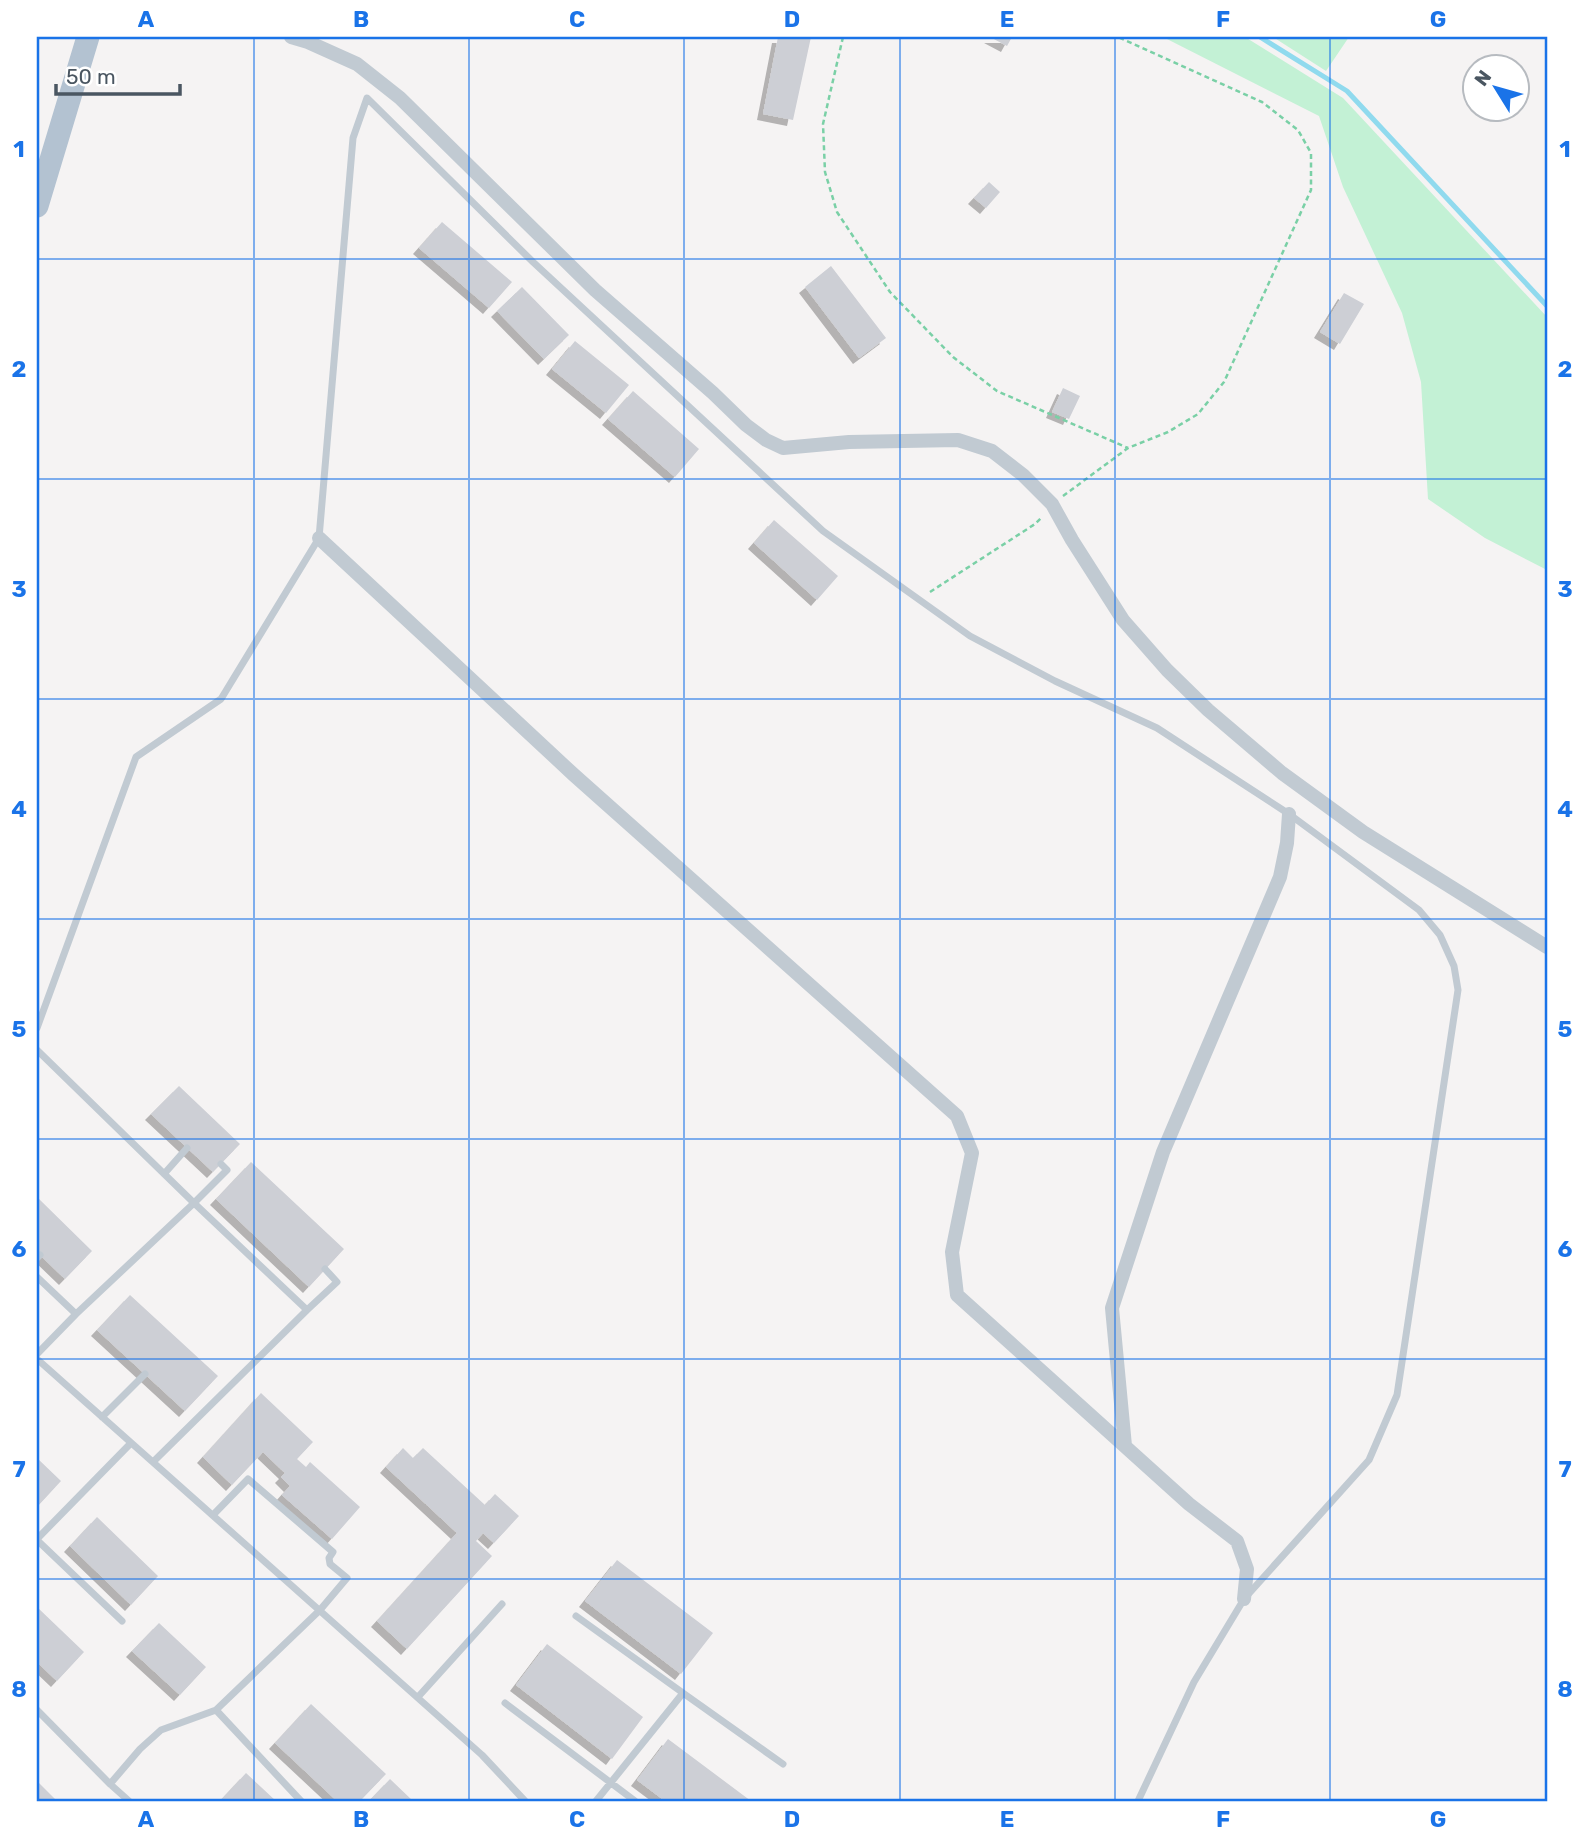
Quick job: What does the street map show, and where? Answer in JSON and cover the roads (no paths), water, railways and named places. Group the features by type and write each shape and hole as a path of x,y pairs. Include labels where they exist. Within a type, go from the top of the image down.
{"main road":[{"path":"37,206 88,37"}],"street":[{"path":"290,37 308,42 356,64 400,98 595,290 766,440 783,448 849,442 958,440 992,451 1023,475 1052,504 1123,621 1208,710 1282,773 1363,832 1547,947"},
{"path":"319,538 573,775 957,1116 972,1153 951,1252 957,1295 1189,1504 1237,1541 1247,1569 1244,1600"},
{"path":"1125,1446 1112,1308 1163,1152 1280,877 1287,843 1289,814"}],"lane":[{"path":"37,1028 136,757 221,699 319,538 354,138 367,98 533,262 823,531 970,636 1055,681 1157,728 1289,814 1419,910 1440,935 1454,966 1458,990 1397,1395 1369,1460 1244,1600 1194,1682 1138,1801"},
{"path":"37,1050 307,1310"},
{"path":"164,1174 187,1148"},
{"path":"221,1164 227,1170 76,1314 37,1356 482,1755 525,1801"},
{"path":"153,1462 337,1282 325,1269"},
{"path":"37,1277 76,1314"},
{"path":"102,1417 145,1374"},
{"path":"122,1621 37,1539 131,1443"},
{"path":"110,1784 140,1749 161,1730 216,1710 320,1610 347,1578 330,1564 333,1552 248,1479 213,1515"},
{"path":"418,1697 502,1604"},
{"path":"576,1616 783,1764"},
{"path":"596,1801 684,1693"},
{"path":"505,1703 635,1801"},
{"path":"37,1710 126,1800"},
{"path":"216,1710 301,1801"}],"waterway":[{"path":"1260,37 1347,91 1547,306"}]}
